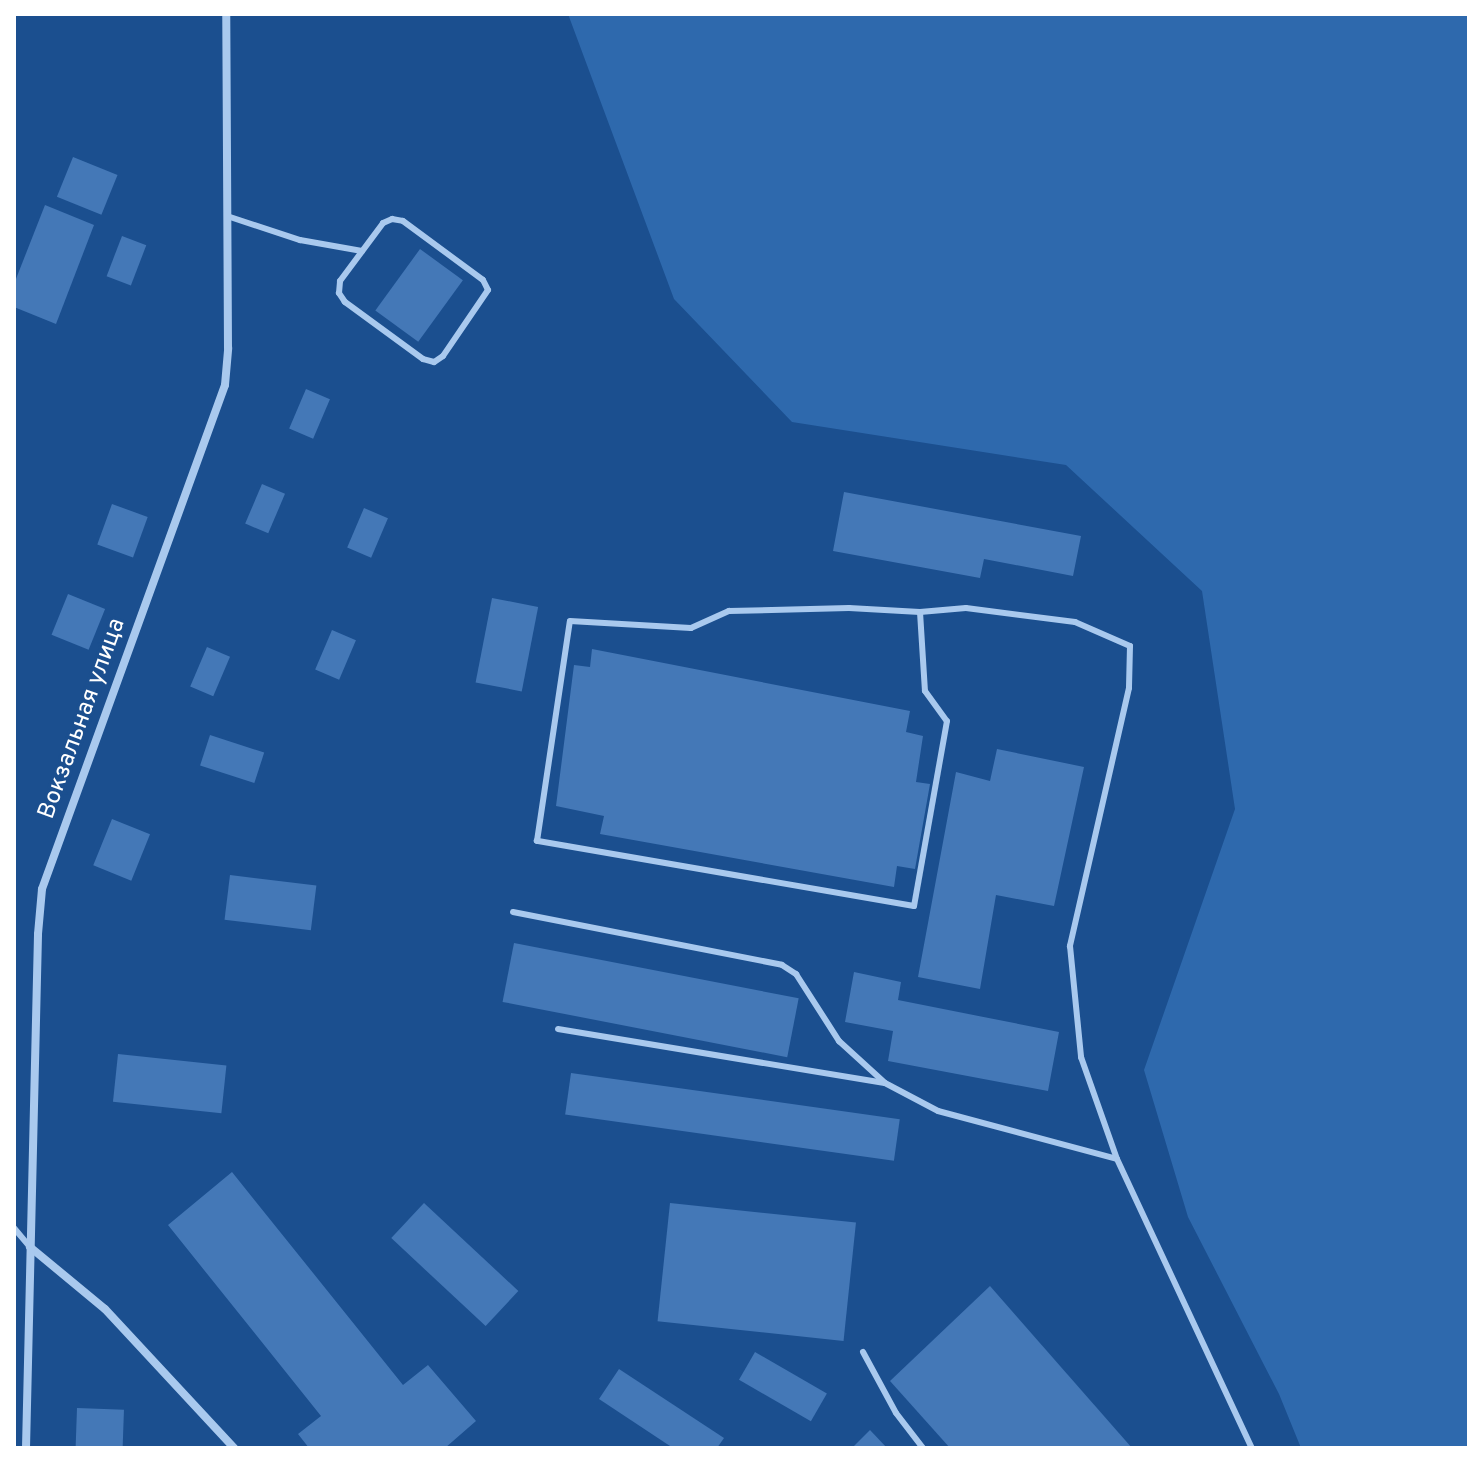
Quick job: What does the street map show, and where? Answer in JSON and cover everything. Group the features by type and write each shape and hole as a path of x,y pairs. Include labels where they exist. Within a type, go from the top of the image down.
{"street":[{"name":"Вокзальная улица","path":"26,1448 38,934 42,889 225,385 228,348 226,14"},
{"path":"30,1247 105,1309 234,1448"}],"lane":[{"path":"227,216 300,240 362,251"},
{"path":"392,219 403,221 483,280 488,290 485,299 443,356 434,362 423,359 345,302 339,293 340,281 362,251 383,223 392,219"},
{"path":"920,612 925,691 947,721 914,906 537,841 570,621 691,628 729,611 849,608 920,612 966,608 1075,622 1130,646 1129,688 1070,946 1081,1057 1117,1159 1252,1448"},
{"path":"513,912 782,965 796,974 839,1041 885,1083 938,1111 1117,1159"},
{"path":"558,1029 885,1083"},
{"path":"14,1228 30,1247"},
{"path":"863,1352 896,1413 923,1448"}],"shaded area":[{"path":"568,14 1469,14 1469,1448 1301,1448 1279,1394 1188,1217 1144,1070 1235,809 1202,591 1066,465 792,422 674,299"}],"building":[{"path":"73,157 118,175 101,215 57,197"},
{"path":"45,205 94,225 56,324 14,307 14,284"},
{"path":"122,236 146,245 131,285 107,276"},
{"path":"420,249 463,280 418,342 375,310"},
{"path":"306,389 330,399 313,439 289,429"},
{"path":"262,484 285,494 268,533 245,524"},
{"path":"844,492 1081,536 1073,576 984,559 980,578 833,551"},
{"path":"112,504 148,517 133,557 97,544"},
{"path":"364,508 388,518 371,558 347,548"},
{"path":"68,594 105,609 89,650 52,635"},
{"path":"492,598 538,607 522,691 476,682"},
{"path":"332,630 356,640 339,680 315,670"},
{"path":"207,647 230,657 213,696 190,687"},
{"path":"592,649 910,711 906,732 923,736 916,782 930,784 915,869 897,866 894,887 600,834 604,816 556,806 574,665 590,667"},
{"path":"210,735 264,753 254,783 200,765"},
{"path":"997,749 1084,767 1054,906 996,895 980,989 918,977 956,772 990,781"},
{"path":"112,819 150,834 131,881 93,865"},
{"path":"230,875 316,886 311,930 225,920"},
{"path":"514,943 799,998 787,1057 503,1002"},
{"path":"854,972 901,982 898,1000 1059,1032 1048,1091 888,1061 893,1031 845,1022"},
{"path":"118,1054 226,1065 221,1113 113,1102"},
{"path":"571,1073 900,1119 894,1161 565,1115"},
{"path":"232,1172 403,1385 428,1365 476,1421 445,1448 309,1448 298,1434 321,1416 168,1225"},
{"path":"424,1203 518,1291 486,1326 391,1238"},
{"path":"670,1203 856,1223 844,1341 658,1321"},
{"path":"990,1286 1132,1448 950,1448 890,1381"},
{"path":"755,1352 827,1394 811,1421 739,1380"},
{"path":"619,1369 724,1438 717,1448 673,1448 599,1399"},
{"path":"77,1408 124,1410 123,1448 76,1448"},
{"path":"870,1430 887,1448 852,1448"}]}
